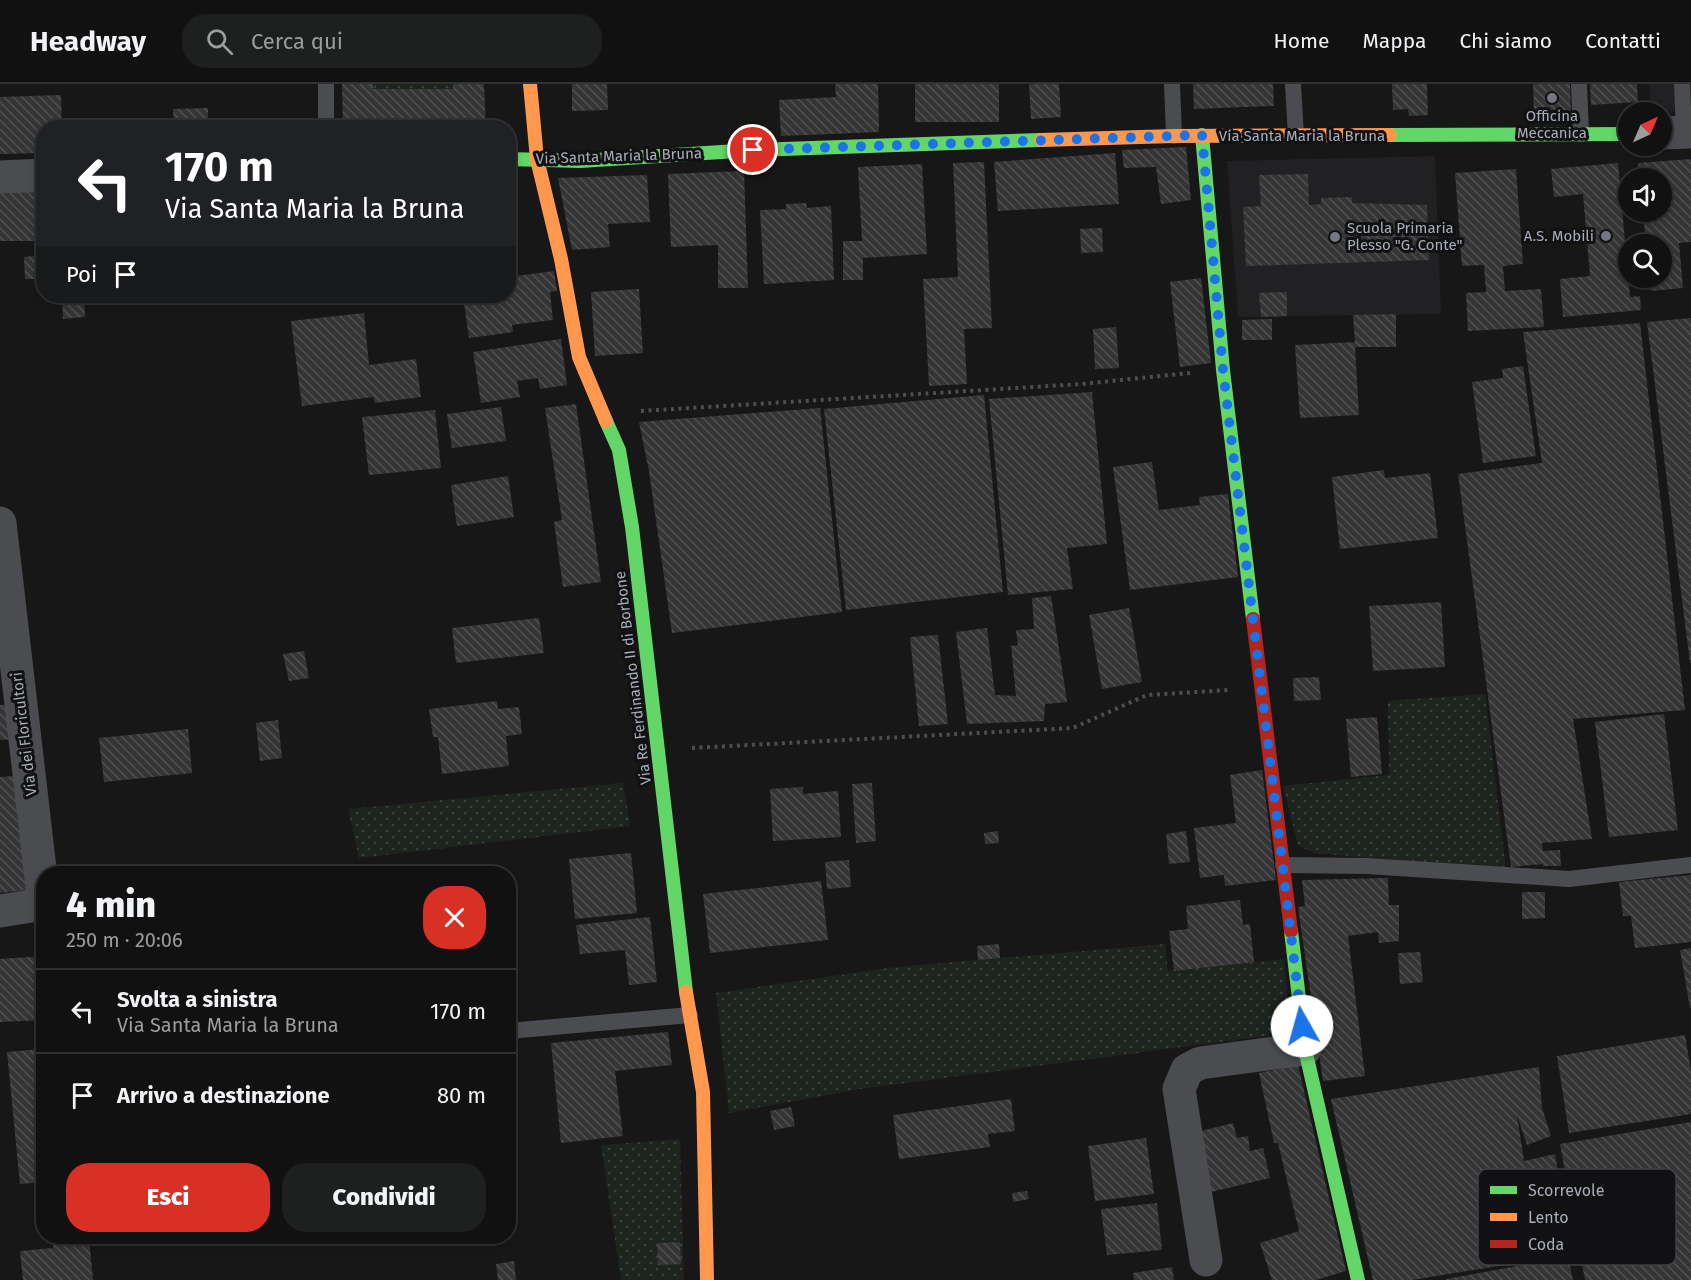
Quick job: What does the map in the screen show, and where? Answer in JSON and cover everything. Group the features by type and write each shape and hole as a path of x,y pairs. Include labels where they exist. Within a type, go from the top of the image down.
{"street":[{"name":"Via Re Ferdinando II di Borbone","path":"530,84 537,159 561,259 579,357 619,450 632,527 690,1015 703,1092 707,1280"},
{"name":"Via Santa Maria la Bruna","path":"516,159 580,160 753,150 1202,135 1618,134"},
{"path":"1202,135 1223,370 1305,1049 1358,1280"},
{"path":"0,177 36,175"},
{"name":"Via dei Floricultori","path":"0,523 40,866"},
{"name":"Via dei Floricultori","path":"0,911 36,905"},
{"path":"1206,1260 1179,1089 1187,1070 1200,1063 1305,1049"}],"lane":[{"path":"326,84 326,120"},
{"path":"1172,84 1174,136"},
{"path":"1293,84 1296,136"},
{"path":"1579,84 1581,134"},
{"path":"1679,132 1682,84"},
{"path":"1283,865 1367,866 1569,879 1691,865"},
{"path":"516,1030 690,1015"}],"path":[{"path":"605,413 1082,384 1223,370"},
{"path":"658,750 1073,728 1147,695 1262,688"}],"shaded area":[{"path":"373,84 453,84 453,89 373,89"},
{"path":"1649,84 1691,84 1691,111 1672,111 1672,102 1650,102"},
{"name":"Scuola Primaria Plesso \"G. Conte\"","path":"1435,156 1441,314 1238,317 1227,161"},
{"path":"1485,694 1506,869 1313,853 1298,845 1283,786 1389,775 1388,701"},
{"path":"623,783 630,826 359,858 348,809"},
{"path":"1165,944 1168,971 1284,959 1290,1033 860,1089 729,1113 716,993 895,967"},
{"path":"680,1139 684,1280 621,1280 601,1145"}],"building":[{"path":"342,84 373,84 373,89 453,89 453,84 484,84 486,120 343,120"},
{"path":"572,84 607,84 608,110 572,111"},
{"path":"835,84 878,84 879,132 781,136 779,100 836,97"},
{"path":"915,84 999,84 999,122 915,122"},
{"path":"1029,84 1059,84 1061,117 1031,119"},
{"path":"1193,84 1273,84 1274,106 1194,109"},
{"path":"1392,84 1427,84 1428,115 1409,116 1408,109 1393,110"},
{"name":"Officina Meccanica","path":"1533,84 1570,84 1571,112 1534,113"},
{"path":"1590,84 1637,84 1638,102 1591,105"},
{"path":"61,95 62,120 36,120 36,153 0,154 0,97"},
{"path":"208,108 208,120 174,120 173,109"},
{"path":"1186,147 1191,200 1161,204 1156,167 1124,168 1122,150"},
{"path":"1115,153 1119,204 998,211 994,162"},
{"path":"1691,159 1691,242 1679,243 1683,288 1651,291 1651,288 1672,288 1672,234 1645,234 1644,222 1672,222 1672,168 1639,168 1638,163"},
{"path":"984,162 992,328 964,329 967,384 929,386 923,279 958,277 953,163"},
{"name":"A.S. Mobili","path":"1618,163 1618,222 1623,222 1624,234 1618,234 1618,288 1629,288 1630,297 1640,296 1641,310 1563,317 1560,279 1590,276 1583,194 1554,197 1551,169"},
{"path":"922,164 927,254 863,258 863,280 843,280 843,241 862,241 858,167"},
{"path":"1516,169 1523,264 1503,266 1505,291 1541,289 1544,327 1468,331 1466,293 1486,292 1484,265 1462,266 1455,173"},
{"path":"744,171 748,288 718,288 718,245 671,247 668,174"},
{"path":"1308,174 1309,205 1321,204 1321,198 1352,197 1352,203 1427,205 1429,260 1246,266 1243,207 1261,206 1259,175"},
{"path":"647,175 650,222 608,224 610,247 572,250 558,178"},
{"path":"36,190 36,279 25,279 24,257 34,256 34,241 0,241 0,191"},
{"path":"806,203 807,208 831,206 834,280 764,284 760,210 786,209 786,204"},
{"path":"1102,228 1103,252 1081,253 1080,229"},
{"path":"554,271 557,291 550,292 553,320 512,325 513,332 469,338 464,303 516,303 516,276"},
{"path":"1201,278 1211,363 1180,367 1170,282"},
{"path":"639,289 643,353 595,356 591,292"},
{"path":"1287,292 1287,316 1261,317 1259,293"},
{"path":"62,303 84,303 85,317 63,319"},
{"path":"364,313 369,365 416,359 421,397 375,403 373,397 302,406 291,321"},
{"path":"1396,314 1396,347 1355,347 1359,415 1300,418 1295,345 1355,342 1353,315"},
{"path":"1691,318 1691,663 1690,663 1647,322"},
{"path":"1272,319 1272,340 1242,340 1242,320"},
{"path":"1640,323 1685,710 1573,719 1592,839 1542,843 1543,851 1560,850 1561,866 1543,866 1543,864 1511,867 1458,474 1542,463 1523,332"},
{"path":"1116,327 1119,368 1095,369 1093,329"},
{"path":"561,339 567,385 540,389 538,378 517,381 520,397 481,403 473,352"},
{"path":"1523,366 1536,456 1483,463 1472,382 1503,378 1502,369"},
{"path":"1092,392 1107,544 1067,548 1073,589 1008,595 989,399"},
{"path":"984,395 1003,592 846,610 824,409"},
{"path":"576,404 601,582 563,587 554,522 562,520 545,408"},
{"path":"501,407 506,441 452,448 447,414"},
{"path":"820,408 842,612 672,633 649,471 639,422"},
{"path":"435,410 441,468 369,475 362,417"},
{"path":"1152,462 1159,510 1200,505 1199,497 1228,494 1238,577 1130,590 1113,467"},
{"path":"1384,470 1385,478 1430,473 1438,538 1340,549 1332,477"},
{"path":"508,476 514,517 457,526 451,485"},
{"path":"1051,596 1067,702 1045,704 1044,721 967,724 956,632 987,628 995,695 1016,696 1011,646 1018,645 1016,630 1034,629 1032,598"},
{"path":"1441,602 1445,667 1373,671 1369,606"},
{"path":"1129,608 1142,682 1102,689 1089,615"},
{"path":"539,618 544,653 456,663 452,628"},
{"path":"938,635 948,724 919,726 910,637"},
{"path":"304,651 309,678 289,681 283,654"},
{"path":"1319,677 1321,700 1294,701 1293,678"},
{"path":"497,701 498,709 519,707 522,734 506,736 509,766 442,774 438,737 433,737 429,709"},
{"path":"11,704 14,739 0,740 0,705"},
{"path":"1664,714 1678,830 1609,837 1595,722"},
{"path":"1377,717 1382,774 1351,777 1346,719"},
{"path":"278,720 282,758 260,761 256,723"},
{"path":"188,729 192,773 104,782 99,738"},
{"path":"1262,770 1276,880 1225,886 1224,875 1200,878 1194,828 1236,823 1230,775"},
{"path":"14,776 19,831 23,831 28,890 0,893 0,777"},
{"path":"872,783 876,841 856,843 852,784"},
{"path":"803,787 803,794 838,791 841,837 773,841 770,789"},
{"path":"998,831 999,843 985,844 984,833"},
{"path":"1186,831 1190,862 1169,864 1166,834"},
{"path":"631,853 637,913 575,919 569,859"},
{"path":"849,860 851,887 827,889 825,862"},
{"path":"1691,875 1691,942 1635,948 1631,916 1623,916 1619,882"},
{"path":"1388,878 1389,905 1399,905 1399,941 1379,943 1378,932 1348,936 1365,1076 1323,1081 1298,907 1305,906 1302,880"},
{"path":"821,881 828,940 710,953 703,894"},
{"path":"1522,892 1545,892 1545,918 1522,919"},
{"path":"1240,900 1243,925 1250,924 1254,962 1174,971 1169,931 1188,929 1186,906"},
{"path":"650,917 657,982 629,985 625,950 580,954 576,925"},
{"path":"999,944 1000,958 978,960 977,946"},
{"path":"1691,948 1691,1008 1690,1008 1680,950"},
{"path":"1420,952 1423,982 1400,984 1398,953"},
{"path":"36,957 36,1020 0,1022 0,959"},
{"path":"668,1032 672,1065 615,1071 623,1136 561,1143 551,1043"},
{"path":"1685,1035 1691,1071 1691,1114 1569,1133 1557,1056"},
{"path":"36,1049 36,1183 20,1184 7,1052"},
{"path":"1298,1065 1346,1271 1316,1280 1272,1280 1260,1243 1299,1231 1278,1143 1274,1143 1259,1073"},
{"path":"1539,1067 1542,1108 1551,1136 1527,1145 1517,1115 1524,1161 1555,1154 1558,1169 1478,1169 1478,1265 1504,1265 1412,1280 1373,1280 1331,1099"},
{"path":"1011,1099 1015,1131 988,1134 990,1147 899,1159 893,1115"},
{"path":"791,1107 795,1126 774,1130 770,1111"},
{"path":"1691,1122 1691,1280 1585,1280 1582,1265 1676,1265 1676,1169 1565,1169 1560,1144"},
{"path":"1233,1123 1237,1138 1248,1136 1250,1151 1263,1148 1270,1178 1211,1192 1201,1131"},
{"path":"1146,1138 1154,1194 1095,1201 1088,1146"},
{"path":"1027,1191 1029,1199 1013,1202 1012,1193"},
{"path":"1157,1203 1162,1250 1107,1255 1101,1209"},
{"path":"680,1242 681,1264 658,1265 657,1243"},
{"path":"53,1244 90,1244 93,1280 23,1280 20,1251 53,1248"},
{"path":"514,1261 516,1280 498,1280 496,1264"},
{"path":"1524,1265 1570,1265 1573,1280 1446,1280"},
{"path":"1172,1267 1174,1280 1134,1280 1133,1273"}],"traffic: fast":[{"path":"1390,135 1618,134"},
{"path":"1202,135 1223,370 1253,619"},
{"path":"516,159 580,161 753,150 1041,140"},
{"path":"606,421 619,450 632,527 686,992"},
{"path":"1291,931 1305,1049 1358,1280"}],"traffic: slow":[{"path":"530,84 537,159 561,259 579,357 606,421"},
{"path":"1041,140 1174,136 1390,135"},
{"path":"686,992 703,1092 707,1280"}],"traffic: jam":[{"path":"1253,619 1291,931"}],"place":[{"name":"Officina Meccanica","path":"1552,98"},
{"name":"A.S. Mobili","path":"1606,236"},
{"name":"Scuola Primaria Plesso \"G. Conte\"","path":"1335,237"}],"route":[{"path":"753,150 1202,135 1223,370 1302,1026"}]}
